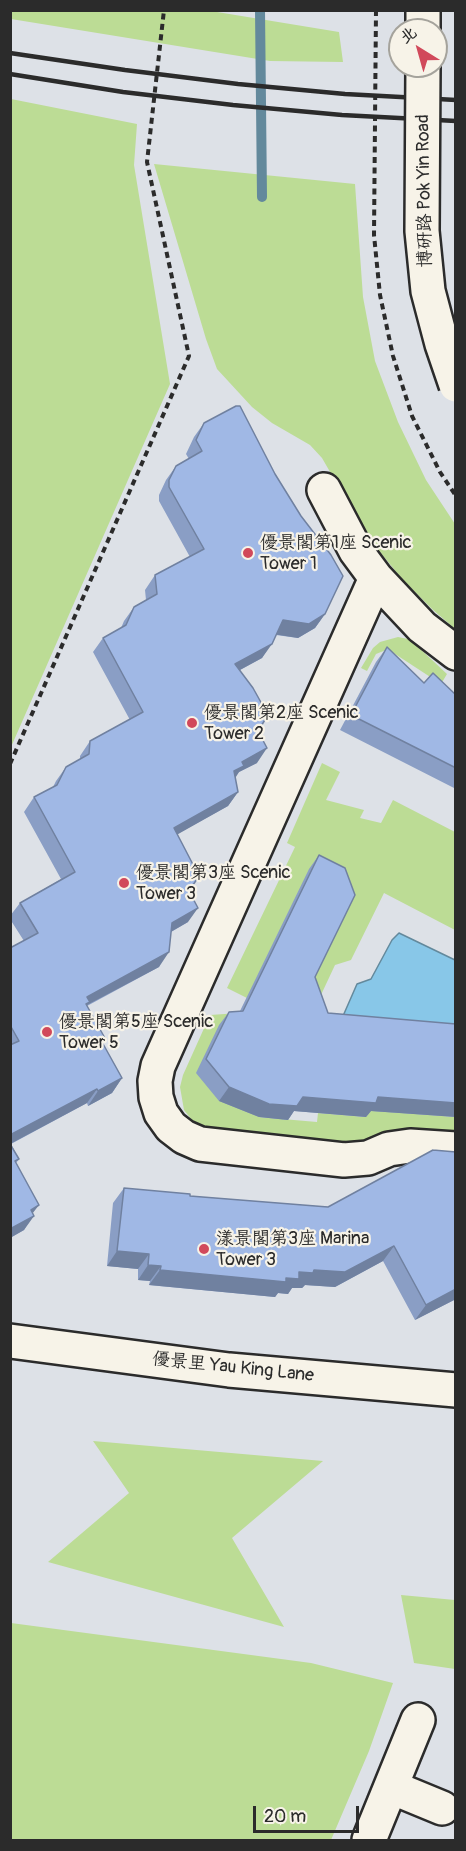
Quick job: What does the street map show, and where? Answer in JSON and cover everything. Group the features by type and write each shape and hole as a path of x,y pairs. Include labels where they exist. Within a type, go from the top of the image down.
{"street":[{"name":"博研路 Pok Yin Road","path":"423,78 422,231 428,291 456,385"},
{"path":"324,490 356,551 376,578 422,627 456,653"},
{"path":"376,578 158,1066 154,1081 156,1097 161,1113 171,1126 184,1137 200,1144 356,1160 389,1149 410,1146 456,1149"},
{"name":"優景里 Yau King Lane","path":"10,1341 229,1370 456,1390"},
{"path":"369,1840 418,1720"},
{"path":"391,1787 442,1808"}],"path":[{"path":"10,764 189,356 147,162 164,10"}],"green space":[{"path":"10,11 211,11 339,32 343,62 270,61 11,19"},
{"path":"11,99 137,124 134,165 170,384 11,747"},
{"path":"154,164 355,184 363,297 375,361 398,422 426,480 455,524 455,629 402,579 375,546 322,458 310,445 272,423 252,407 217,369"},
{"path":"398,637 408,639 416,645 447,674 441,684 386,650 376,654 367,671 361,668 373,648 380,642"},
{"path":"322,763 340,772 326,800 364,810 360,818 381,823 393,800 455,832 455,930 384,893 351,960 335,965 320,997 247,998 227,988 295,847 287,843"},
{"path":"239,1013 259,1117 317,1122 318,1113 366,1117 368,1110 455,1117 455,1133 345,1144 213,1130 201,1126 184,1110 180,1087 183,1075 210,1015"},
{"path":"93,1441 323,1461 232,1538 284,1627 48,1562 129,1493"},
{"path":"401,1595 455,1600 455,1669 414,1663"},
{"path":"11,1623 311,1663 393,1683 369,1751 331,1840 11,1840"}],"water":[{"path":"399,933 455,960 455,1030 343,1016 357,984 371,979 392,940"}],"building":[{"path":"240,406 275,474 301,516 331,555 343,576 325,614 309,624 283,620 272,644 235,664 253,688 268,715 258,731 267,748 242,762 244,766 234,771 238,792 174,828 199,876 189,891 198,908 172,923 169,952 87,997 90,1002 86,1004 106,1040 102,1042 122,1078 10,1135 10,1045 19,1041 10,1025 10,948 38,933 20,903 75,872 34,797 57,785 66,767 89,754 90,741 143,712 103,638 126,625 134,607 157,594 155,575 204,549 169,487 169,480 176,466 202,451 196,440 204,423"},
{"path":"387,647 424,683 433,673 456,695 456,768 351,715"},
{"path":"319,855 345,868 355,895 315,977 328,1013 456,1024 456,1103 378,1097 376,1103 303,1097 297,1106 269,1104 229,1087 206,1059 229,1012 243,1011"},
{"path":"10,1144 19,1159 15,1161 39,1205 31,1210 34,1216 10,1229"},
{"path":"433,1150 456,1152 456,1289 426,1305 394,1246 345,1272 314,1270 313,1273 299,1272 299,1279 286,1278 286,1282 160,1270 161,1266 148,1265 149,1254 117,1251 124,1188 190,1194 190,1196 328,1207"}],"waterway":[{"path":"260,10 262,197"}],"railway":[{"path":"10,53 238,84 345,94 456,100"},
{"path":"10,74 123,92 233,105 342,115 456,121"}],"place":[{"name":"優景閣第1座 Scenic Tower 1","path":"248,553"},
{"name":"優景閣第2座 Scenic Tower 2","path":"192,723"},
{"name":"優景閣第3座 Scenic Tower 3","path":"124,883"},
{"name":"優景閣第5座 Scenic Tower 5","path":"47,1032"},
{"name":"漾景閣第3座 Marina Tower 3","path":"204,1249"}]}
